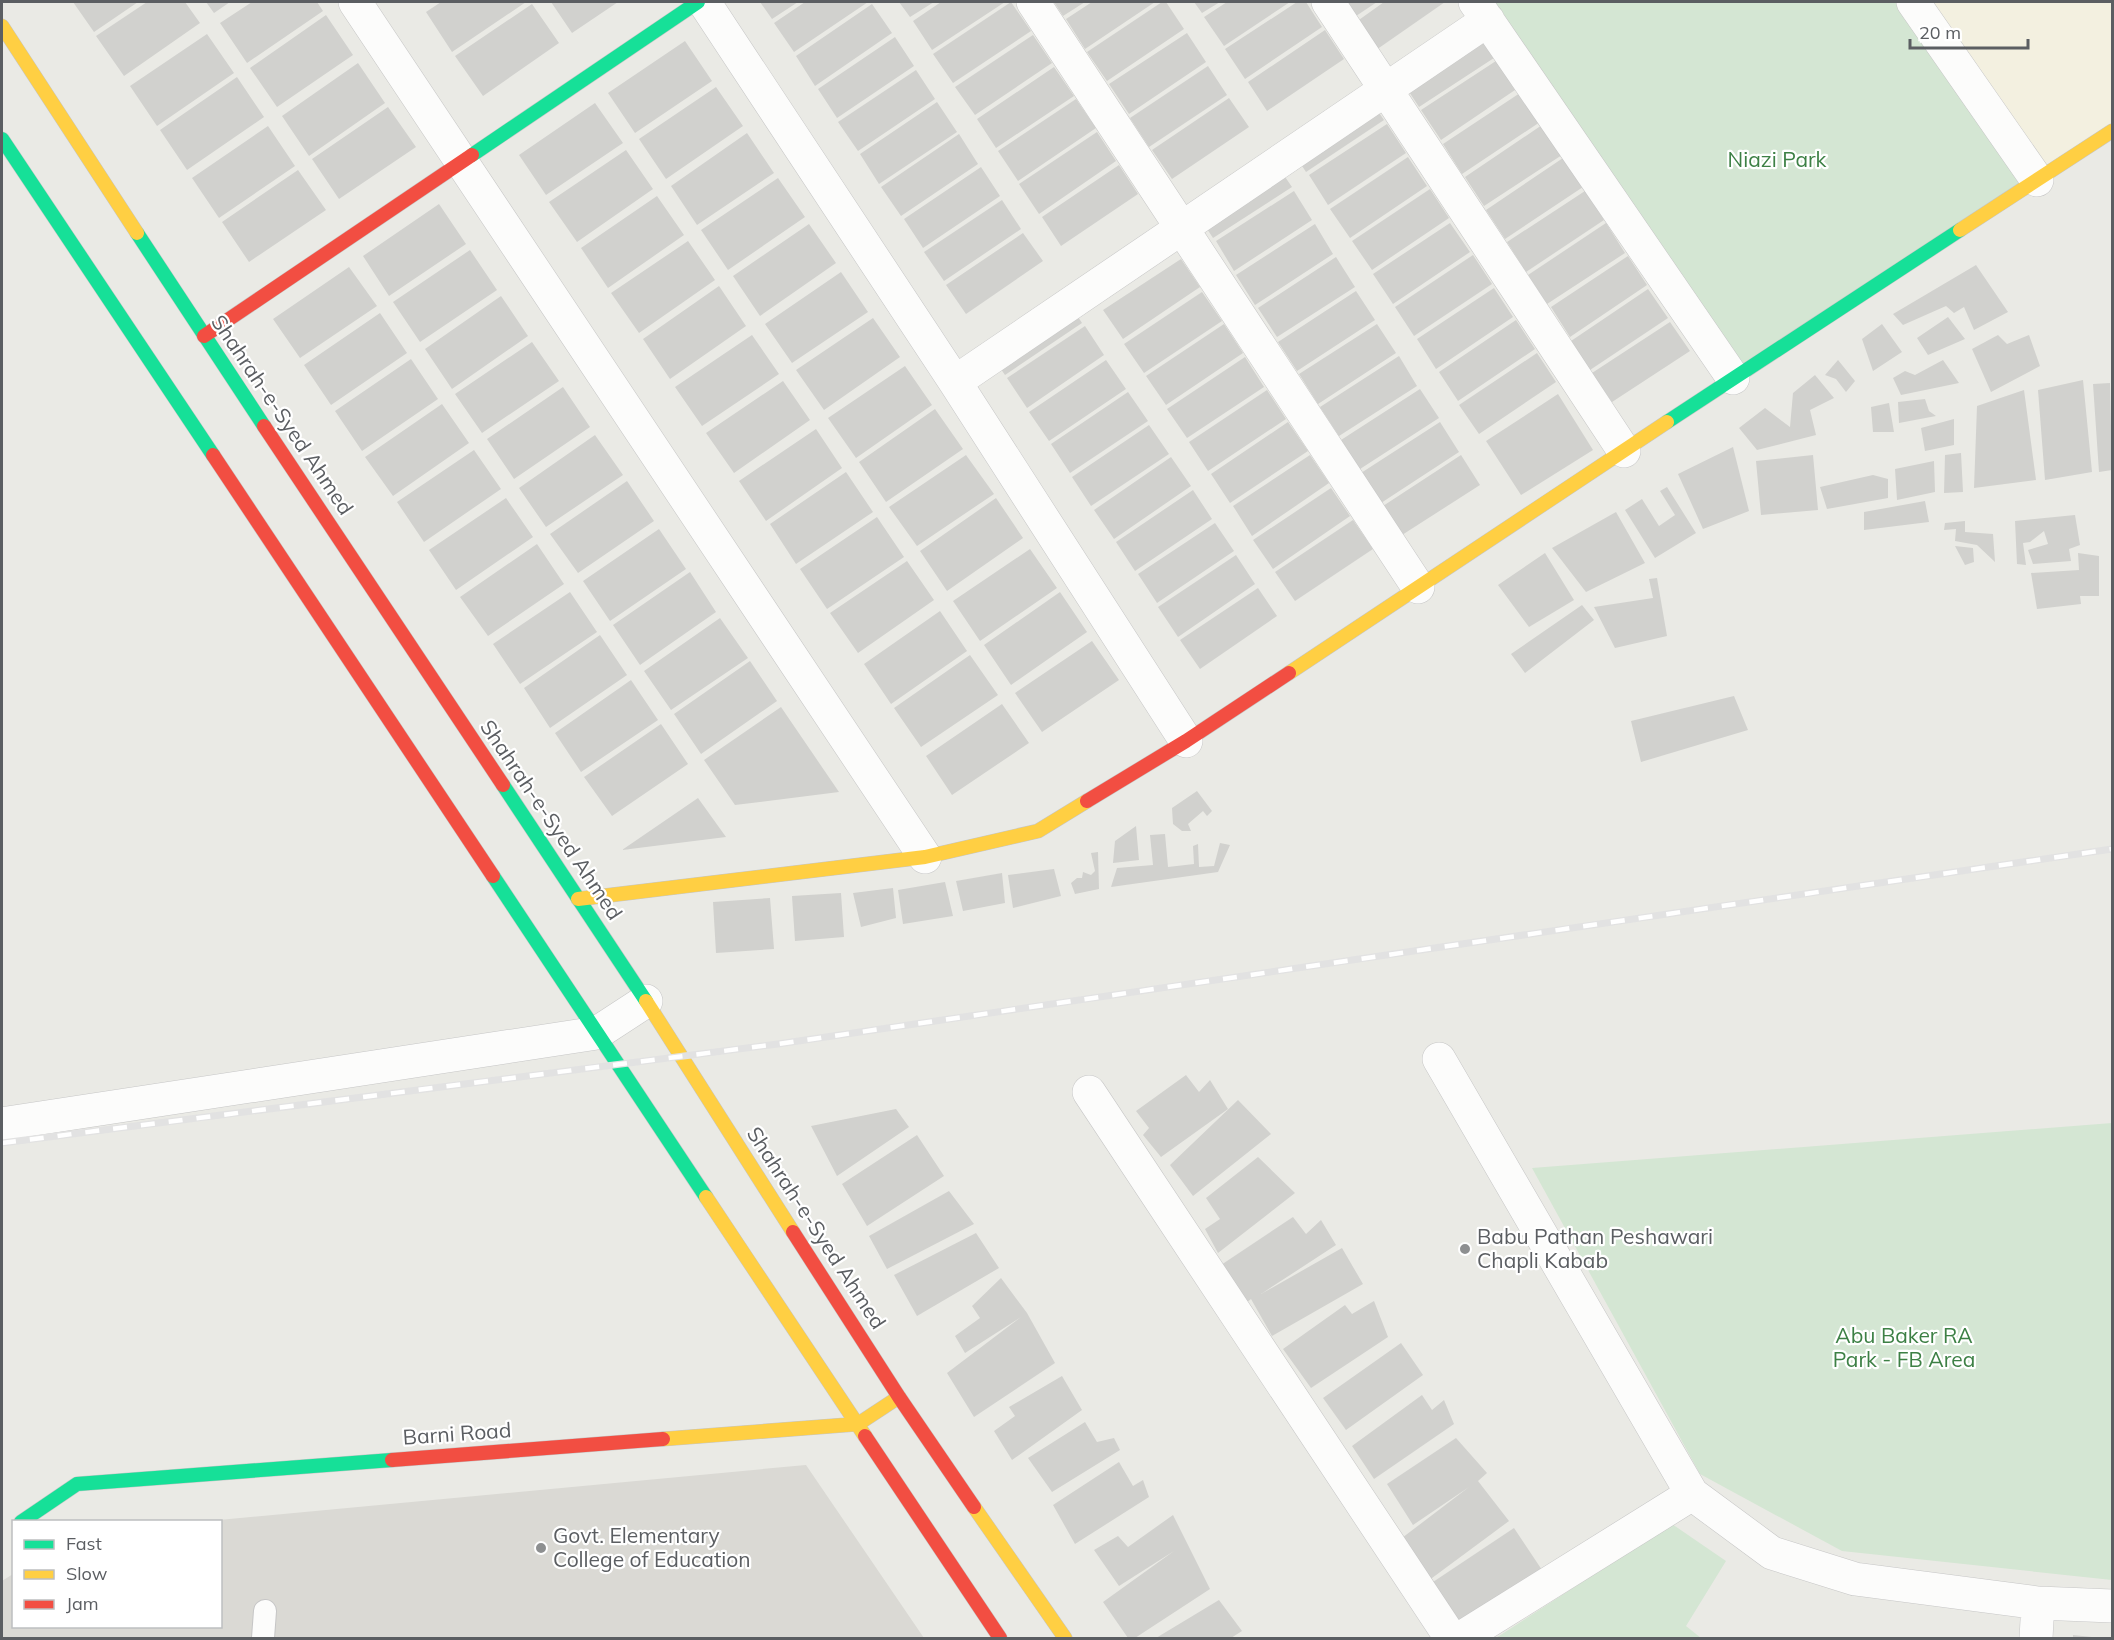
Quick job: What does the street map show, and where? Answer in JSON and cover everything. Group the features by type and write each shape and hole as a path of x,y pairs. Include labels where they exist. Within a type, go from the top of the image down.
{"main road":[{"path":"204,336 698,2"},
{"name":"Shahrah-e-Syed Ahmed","path":"2,26 204,336 646,1001 899,1397 1065,1638"},
{"path":"578,899 925,857 1038,831 1186,741 1733,378 2112,131"},
{"path":"2,139 1000,1638"},
{"name":"Barni Road","path":"23,1520 77,1484 858,1424 899,1397"}],"street":[{"path":"354,2 925,857"},
{"path":"704,2 955,382 1186,741"},
{"path":"1033,2 1419,587"},
{"path":"1328,2 1624,451"},
{"path":"1913,2 2037,180"},
{"path":"955,382 1386,89 1481,11 1733,378"},
{"path":"2,1124 597,1033 646,1001"},
{"path":"1439,1059 1692,1494 1772,1553 1855,1579 2038,1603 2112,1606"},
{"path":"1089,1092 1450,1638"},
{"path":"1461,1638 1692,1494"},
{"path":"2036,1638 2038,1603"}],"lane":[{"path":"263,1638 265,1611"}],"shaded area":[{"path":"1917,2 2112,2 2112,127 2038,176"},
{"name":"Govt. Elementary College of Education","path":"806,1465 924,1638 2,1638 2,1581 12,1575 12,1628 222,1628 222,1520 219,1520"}],"green space":[{"name":"Niazi Park","path":"1476,2 1917,2 2038,176 1733,378"},
{"name":"Abu Baker RA Park - FB Area","path":"2112,1123 2112,1580 1842,1551 1700,1474 1532,1168"},
{"path":"1672,1524 1726,1561 1686,1626 1701,1638 1496,1638"}],"building":[{"path":"73,2 138,2 94,32"},
{"path":"147,2 185,2 200,23 124,76 96,36"},
{"path":"206,2 230,2 214,13"},
{"path":"252,2 317,2 323,11 247,63 220,23"},
{"path":"441,2 526,2 452,52 426,12"},
{"path":"551,2 618,2 572,33"},
{"path":"760,2 798,2 772,19"},
{"path":"805,2 868,2 794,52 774,23"},
{"path":"899,2 934,2 910,17"},
{"path":"941,2 1005,2 932,50 913,21"},
{"path":"1011,2 1031,31 953,83 933,54"},
{"path":"1054,2 1085,2 1063,16"},
{"path":"1092,2 1155,2 1085,49 1066,19"},
{"path":"1162,2 1166,2 1184,29 1107,81 1087,52"},
{"path":"1194,2 1220,2 1202,13"},
{"path":"1227,2 1290,2 1224,46 1204,17"},
{"path":"1297,2 1306,2 1322,27 1245,79 1225,49"},
{"path":"1341,2 1377,2 1353,18"},
{"path":"1384,2 1445,2 1376,50 1356,22"},
{"path":"532,4 559,43 483,96 455,56"},
{"path":"872,4 892,33 815,86 796,56"},
{"path":"326,15 353,55 277,107 250,68"},
{"path":"1478,27 1497,56 1419,107 1400,78"},
{"path":"1325,30 1344,59 1267,111 1248,82"},
{"path":"1187,33 1206,62 1129,114 1109,84"},
{"path":"207,34 234,73 157,126 130,86"},
{"path":"1033,35 1052,63 975,115 955,87"},
{"path":"895,37 914,66 837,118 818,89"},
{"path":"685,41 712,81 635,133 608,93"},
{"path":"1499,59 1518,88 1441,140 1421,110"},
{"path":"358,63 385,103 309,156 282,116"},
{"path":"1208,66 1227,95 1149,147 1130,118"},
{"path":"1054,67 1074,96 996,148 977,119"},
{"path":"916,70 935,99 858,151 838,122"},
{"path":"237,77 264,117 187,170 160,130"},
{"path":"716,87 743,126 666,179 639,139"},
{"path":"1364,91 1384,120 1306,172 1287,143"},
{"path":"1520,93 1540,122 1462,174 1443,144"},
{"path":"1229,98 1249,127 1172,179 1152,150"},
{"path":"1076,99 1096,128 1018,181 998,151"},
{"path":"937,102 957,132 879,184 860,154"},
{"path":"595,103 623,143 546,195 519,155"},
{"path":"388,107 416,147 339,199 312,159"},
{"path":"1387,124 1406,153 1328,205 1309,175"},
{"path":"1542,125 1562,155 1484,206 1465,177"},
{"path":"268,126 295,166 219,218 192,178"},
{"path":"1097,132 1116,161 1039,214 1019,184"},
{"path":"747,133 774,173 697,225 671,186"},
{"path":"959,134 978,164 901,216 881,187"},
{"path":"626,150 653,189 577,242 549,202"},
{"path":"1408,157 1427,186 1350,238 1330,209"},
{"path":"1272,158 1292,187 1213,238 1194,209"},
{"path":"1563,158 1583,187 1505,239 1486,210"},
{"path":"1119,165 1138,194 1061,246 1042,217"},
{"path":"981,167 1000,196 923,248 904,219"},
{"path":"298,170 326,210 249,262 222,222"},
{"path":"778,178 805,217 728,270 701,230"},
{"path":"1430,189 1449,218 1372,270 1352,241"},
{"path":"1294,191 1312,220 1234,271 1216,241"},
{"path":"1585,191 1604,220 1526,272 1507,242"},
{"path":"657,196 684,235 608,288 581,248"},
{"path":"1002,200 1021,229 944,281 924,252"},
{"path":"439,204 466,244 389,296 363,256"},
{"path":"1450,223 1470,252 1393,304 1373,274"},
{"path":"1606,223 1625,253 1547,304 1528,275"},
{"path":"809,224 836,263 760,316 733,276"},
{"path":"1315,224 1333,254 1255,305 1236,275"},
{"path":"1023,233 1043,261 966,314 946,285"},
{"path":"688,241 715,280 639,333 611,293"},
{"path":"470,250 497,290 420,342 393,302"},
{"path":"1473,255 1492,284 1414,336 1395,307"},
{"path":"1628,256 1647,285 1570,337 1551,307"},
{"path":"1336,257 1355,287 1277,337 1258,308"},
{"path":"1181,259 1200,287 1123,339 1103,310"},
{"path":"1976,265 2008,312 1974,330 1964,307 1954,313 1946,306 1903,325 1893,314"},
{"path":"349,267 377,306 300,358 273,319"},
{"path":"841,272 868,312 792,363 765,324"},
{"path":"719,286 746,326 670,379 643,339"},
{"path":"1494,288 1513,317 1436,369 1417,339"},
{"path":"1648,289 1668,318 1590,370 1571,341"},
{"path":"1356,291 1375,320 1297,371 1278,342"},
{"path":"1202,292 1222,321 1144,373 1124,344"},
{"path":"1063,294 1082,323 1005,375 985,346"},
{"path":"501,296 528,336 452,389 425,349"},
{"path":"380,313 407,353 331,405 304,365"},
{"path":"1948,317 1965,339 1928,355 1917,338"},
{"path":"873,318 900,357 824,410 796,370"},
{"path":"1516,320 1535,349 1458,401 1439,372"},
{"path":"1670,322 1690,351 1612,402 1592,373"},
{"path":"1224,324 1243,353 1166,405 1146,376"},
{"path":"1377,324 1396,353 1318,404 1299,374"},
{"path":"1882,324 1902,352 1873,371 1862,339"},
{"path":"1085,326 1104,355 1027,408 1007,378"},
{"path":"752,335 779,374 702,426 675,387"},
{"path":"1998,335 2007,344 2029,335 2040,366 1991,392 1972,349"},
{"path":"532,342 559,381 482,433 455,394"},
{"path":"1537,353 1556,382 1479,434 1459,405"},
{"path":"1399,356 1417,386 1339,436 1320,407"},
{"path":"1245,357 1264,387 1187,438 1167,409"},
{"path":"411,359 438,399 362,451 335,411"},
{"path":"1106,360 1126,389 1049,441 1029,412"},
{"path":"1838,360 1855,381 1846,392 1836,379 1825,375"},
{"path":"1943,360 1959,383 1901,395 1893,378 1905,371 1915,375"},
{"path":"905,366 932,405 856,458 828,418"},
{"path":"1815,375 1834,398 1810,410 1816,435 1757,450 1739,428 1765,408 1790,427 1793,393"},
{"path":"2083,380 2092,472 2045,480 2038,390"},
{"path":"783,381 810,420 734,473 706,433"},
{"path":"2110,383 2112,470 2099,472 2093,384"},
{"path":"563,387 590,427 514,479 487,439"},
{"path":"1420,389 1439,418 1360,469 1341,440"},
{"path":"1267,390 1286,419 1208,471 1189,442"},
{"path":"2024,390 2036,480 1974,488 1977,406"},
{"path":"1128,392 1148,421 1070,473 1051,444"},
{"path":"1558,394 1593,450 1521,495 1486,441"},
{"path":"1925,399 1929,411 1936,416 1899,423 1898,402"},
{"path":"1889,403 1894,432 1873,432 1871,407"},
{"path":"442,404 469,443 393,496 365,457"},
{"path":"935,409 963,449 886,502 859,462"},
{"path":"1954,419 1954,445 1925,451 1921,428"},
{"path":"1288,422 1308,451 1230,503 1211,474"},
{"path":"1440,422 1459,452 1381,503 1361,473"},
{"path":"1149,425 1169,454 1091,506 1072,477"},
{"path":"816,429 842,468 766,521 739,481"},
{"path":"595,435 623,475 546,527 519,488"},
{"path":"1733,447 1749,511 1703,529 1678,474"},
{"path":"474,450 501,489 424,542 397,502"},
{"path":"1961,453 1963,492 1944,493 1945,455"},
{"path":"966,455 994,494 917,546 889,507"},
{"path":"1310,455 1329,483 1252,536 1233,506"},
{"path":"1461,455 1480,485 1402,535 1383,506"},
{"path":"1813,455 1818,510 1761,515 1756,461"},
{"path":"1171,457 1191,486 1114,539 1094,510"},
{"path":"1934,461 1935,492 1897,500 1895,469"},
{"path":"846,472 873,512 796,564 770,524"},
{"path":"1873,475 1888,479 1888,498 1827,509 1820,487"},
{"path":"627,481 654,521 578,573 550,534"},
{"path":"1667,487 1696,533 1655,558 1625,510 1642,499 1659,526 1675,515 1660,491"},
{"path":"1331,488 1350,516 1273,569 1253,540"},
{"path":"1193,490 1212,519 1135,571 1116,542"},
{"path":"506,498 533,537 456,590 429,550"},
{"path":"996,498 1023,538 947,591 920,551"},
{"path":"1925,501 1929,522 1864,530 1864,512"},
{"path":"1616,512 1645,563 1586,592 1552,548"},
{"path":"2075,515 2080,545 2069,549 2071,561 2033,564 2028,550 2048,544 2044,531 2030,542 2023,543 2026,565 2017,564 2015,521"},
{"path":"877,517 904,557 827,609 800,569"},
{"path":"1353,520 1373,549 1295,601 1275,572"},
{"path":"1965,521 1965,532 1993,534 1995,562 1977,545 1955,541 1956,529 1944,530 1945,523"},
{"path":"1215,523 1234,551 1157,603 1138,574"},
{"path":"659,529 686,569 610,621 583,581"},
{"path":"537,544 564,584 488,636 460,597"},
{"path":"1955,546 1973,548 1974,562 1965,565"},
{"path":"1030,549 1057,588 980,641 953,601"},
{"path":"1545,553 1574,600 1529,627 1498,585"},
{"path":"2078,553 2099,556 2099,596 2080,596 2081,604 2037,609 2031,573 2079,570"},
{"path":"1236,555 1255,584 1178,637 1158,607"},
{"path":"907,561 934,600 858,653 830,613"},
{"path":"690,572 716,612 640,665 613,625"},
{"path":"1657,578 1667,636 1615,648 1594,607 1653,598 1649,579"},
{"path":"1258,588 1277,616 1200,669 1180,640"},
{"path":"570,592 597,632 520,684 493,644"},
{"path":"1060,592 1087,632 1011,685 984,645"},
{"path":"1582,605 1594,620 1525,673 1511,654"},
{"path":"940,611 967,651 891,704 864,664"},
{"path":"720,618 748,658 671,710 644,671"},
{"path":"600,635 627,675 550,728 524,688"},
{"path":"1092,641 1119,680 1042,732 1015,693"},
{"path":"970,655 998,695 921,747 894,708"},
{"path":"750,661 777,701 701,754 674,714"},
{"path":"631,680 658,720 581,772 555,733"},
{"path":"1734,696 1748,730 1641,762 1631,721"},
{"path":"1002,704 1029,743 952,795 926,756"},
{"path":"781,707 839,792 735,805 704,760"},
{"path":"661,724 688,764 612,816 584,777"},
{"path":"1197,791 1212,811 1207,816 1203,811 1188,824 1191,831 1182,831 1173,824 1172,808"},
{"path":"698,798 726,837 622,850"},
{"path":"1136,826 1139,860 1113,863 1115,841"},
{"path":"1165,834 1168,867 1194,864 1193,846 1198,844 1199,867 1214,866 1220,843 1230,845 1218,872 1111,887 1117,868 1153,865 1150,835"},
{"path":"1098,852 1099,889 1075,894 1071,883 1077,878 1082,878 1083,872 1091,875 1095,871 1091,853"},
{"path":"1054,869 1061,896 1013,908 1008,875"},
{"path":"1002,873 1005,903 963,911 956,881"},
{"path":"945,882 953,916 903,924 898,890"},
{"path":"893,888 896,918 861,927 853,893"},
{"path":"841,893 844,937 795,941 792,896"},
{"path":"770,898 774,949 716,953 713,902"},
{"path":"1186,1075 1199,1092 1210,1080 1228,1109 1161,1157 1143,1135 1149,1128 1136,1111"},
{"path":"1238,1100 1271,1134 1193,1196 1170,1165"},
{"path":"896,1109 909,1127 837,1176 811,1126"},
{"path":"917,1135 944,1176 867,1226 842,1184"},
{"path":"1258,1157 1295,1193 1218,1253 1205,1229 1220,1219 1206,1198"},
{"path":"949,1191 974,1224 887,1269 869,1236"},
{"path":"1293,1217 1306,1234 1321,1220 1336,1245 1261,1294 1342,1248 1363,1284 1272,1336 1251,1299 1246,1303 1221,1265"},
{"path":"976,1233 999,1268 917,1316 894,1275"},
{"path":"1001,1278 1027,1313 1055,1363 974,1417 947,1373 1021,1317 965,1353 955,1336 980,1318 972,1306"},
{"path":"1374,1301 1388,1337 1311,1388 1283,1349 1345,1305 1352,1314"},
{"path":"1401,1343 1423,1375 1346,1430 1323,1398"},
{"path":"1062,1376 1082,1410 1012,1460 994,1431 1015,1416 1009,1407"},
{"path":"1422,1395 1432,1410 1444,1400 1454,1424 1374,1479 1352,1446"},
{"path":"1085,1422 1097,1442 1114,1438 1120,1450 1052,1492 1028,1458"},
{"path":"1456,1438 1487,1473 1478,1481 1509,1521 1428,1581 1398,1541 1469,1487 1413,1525 1387,1484"},
{"path":"1119,1462 1133,1486 1143,1480 1149,1497 1075,1544 1053,1505"},
{"path":"1173,1515 1210,1589 1135,1638 1128,1638 1103,1602 1174,1551 1119,1586 1094,1550 1118,1536 1128,1547"},
{"path":"1514,1528 1542,1570 1458,1626 1430,1584"},
{"path":"1219,1600 1242,1631 1231,1638 1156,1638"},
{"path":"2073,1635 2092,1637 2092,1638 2073,1638"}],"railway":[{"path":"2,1143 778,1044 2112,849"}],"traffic: fast":[{"path":"472,155 698,2"},
{"path":"2,139 213,455"},
{"path":"1667,422 1960,230"},
{"path":"137,233 264,426"},
{"path":"503,785 646,1001"},
{"path":"493,876 706,1197"},
{"path":"24,1520 77,1484 392,1460"}],"traffic: slow":[{"path":"2,26 137,233"},
{"path":"1960,230 2112,131"},
{"path":"1289,673 1667,422"},
{"path":"578,899 925,857 1038,831 1087,801"},
{"path":"646,1001 793,1232"},
{"path":"706,1197 865,1436"},
{"path":"663,1439 858,1424 899,1397"},
{"path":"974,1507 1065,1638"}],"traffic: jam":[{"path":"204,336 472,155"},
{"path":"264,426 503,785"},
{"path":"213,455 493,876"},
{"path":"1087,801 1186,741 1289,673"},
{"path":"793,1232 899,1397 974,1507"},
{"path":"865,1436 1000,1638"},
{"path":"392,1460 663,1439"}],"place":[{"name":"Babu Pathan Peshawari Chapli Kabab","path":"1465,1249"},
{"name":"Govt. Elementary College of Education","path":"541,1548"}]}
